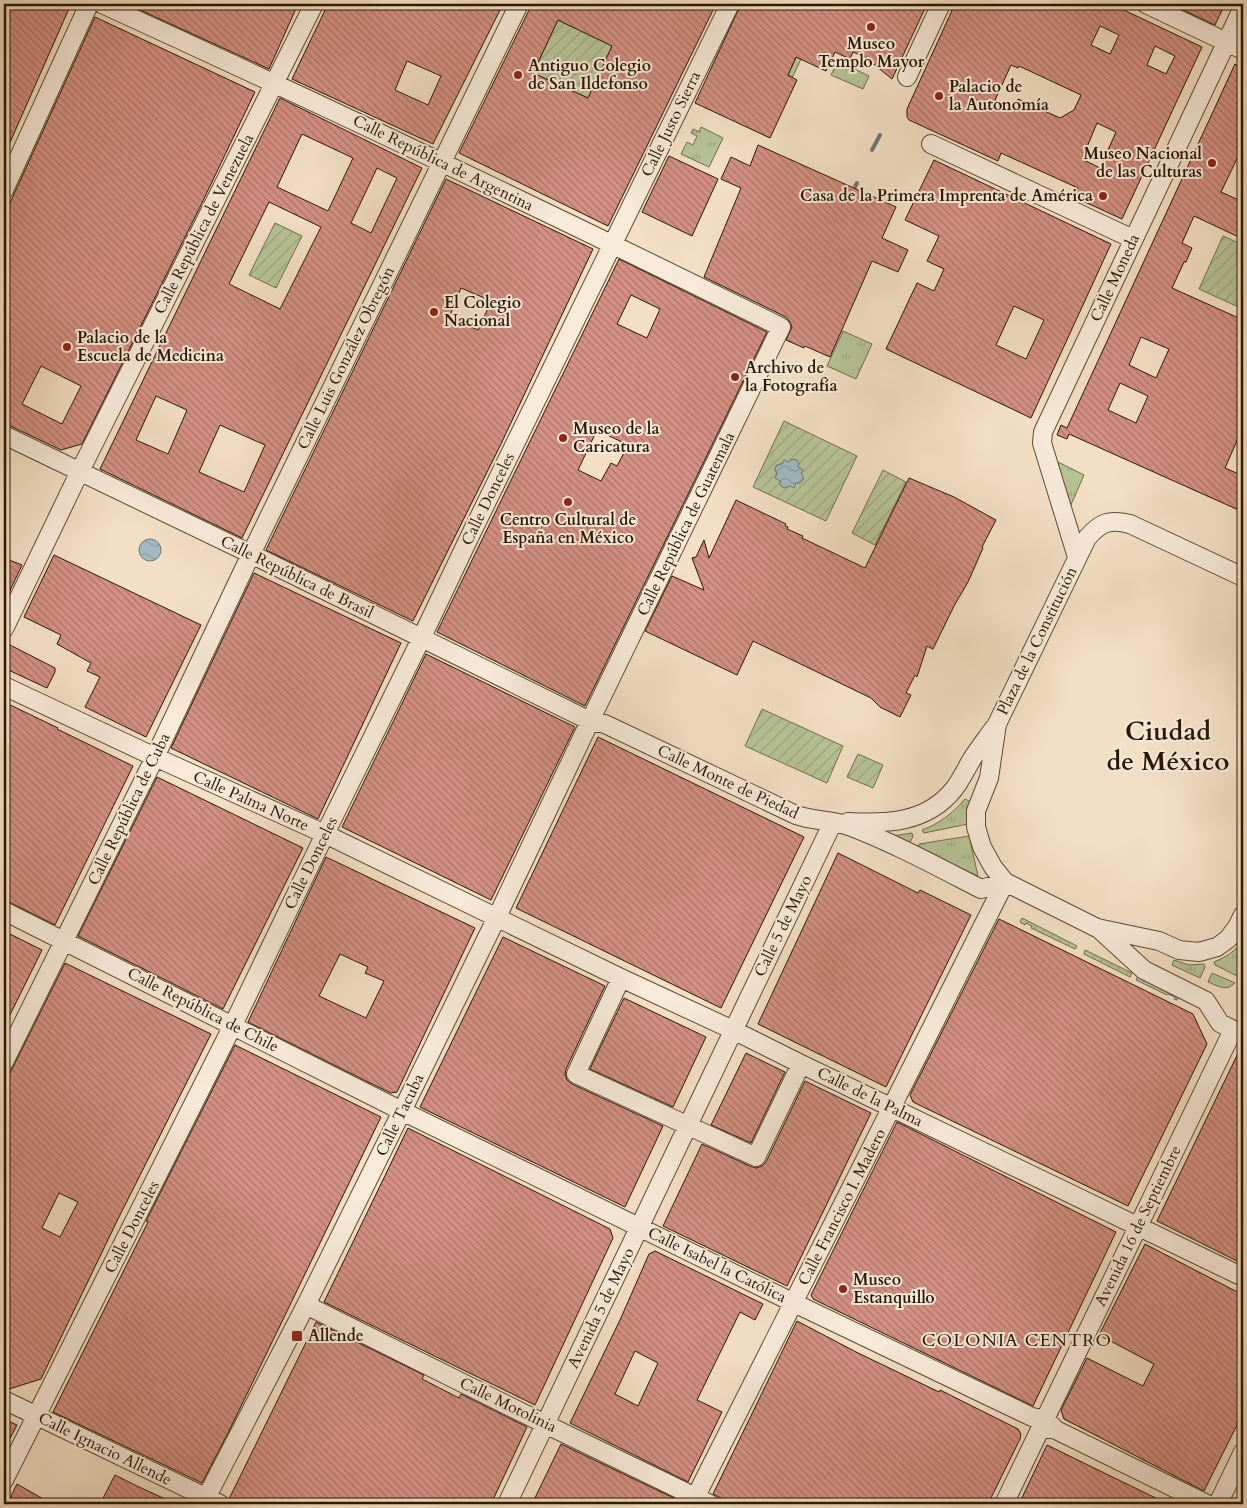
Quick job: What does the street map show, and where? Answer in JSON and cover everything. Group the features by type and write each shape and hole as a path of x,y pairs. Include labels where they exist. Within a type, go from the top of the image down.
{"street":[{"path":"4,190 89,4"},
{"name":"Calle República de Argentina","path":"102,4 276,83 613,244 781,327"},
{"name":"Calle República de Venezuela","path":"4,629 80,471 314,4"},
{"name":"Calle Luis González Obregón","path":"251,554 519,4"},
{"name":"Calle Justo Sierra","path":"613,244 730,4"},
{"path":"907,77 942,4"},
{"path":"1146,4 1243,50"},
{"name":"Calle Moneda","path":"1078,557 1042,443 1043,432 1243,7"},
{"path":"931,144 1133,240"},
{"name":"Calle Donceles","path":"4,1480 233,1025 324,834 422,639 473,529 613,244"},
{"name":"Calle República de Guatemala","path":"590,721 781,327"},
{"name":"Calle República de Brasil","path":"4,435 590,721"},
{"name":"Plaza de la Constitución","path":"1243,577 1130,524 1116,521 1106,522 1096,527 1087,538 997,724 989,778 976,811 978,836 982,846 993,867 1005,882 1097,928 1159,941 1179,950 1199,952 1218,947 1228,939 1238,927 1243,915"},
{"name":"Calle República de Cuba","path":"4,1062 154,757 251,554"},
{"name":"Calle Palma Norte","path":"4,686 324,834 497,917"},
{"name":"Calle Monte de Piedad","path":"590,721 604,724 796,815 847,826 882,840 981,889 1005,882"},
{"name":"Calle Tacuba","path":"209,1502 497,917 590,721"},
{"path":"833,822 880,823 898,821 911,818 934,807 954,788 997,724"},
{"name":"Calle 5 de Mayo","path":"733,1030 833,822"},
{"name":"Calle Francisco I. Madero","path":"699,1502 794,1303 1005,882"},
{"name":"Calle República de Chile","path":"4,911 402,1111"},
{"name":"Calle de la Palma","path":"497,917 1243,1277"},
{"path":"1097,928 1144,970 1206,1001 1220,1023 1238,1032"},
{"path":"622,978 576,1074 756,1157 801,1064"},
{"name":"Avenida 5 de Mayo","path":"507,1504 733,1030"},
{"name":"Avenida 16 de Septiembre","path":"1004,1504 1177,1145 1238,1032"},
{"name":"Calle Isabel la Católica","path":"402,1111 1207,1504"},
{"name":"Calle Motolinia","path":"306,1305 699,1502"},
{"name":"Calle Ignacio Allende","path":"4,1400 209,1502"},
{"path":"1218,1504 1243,1452"}],"green space":[{"path":"558,20 612,46 588,98 533,73"},
{"path":"805,38 810,40 792,78 788,75"},
{"path":"838,61 869,76 863,89 831,75"},
{"path":"701,127 723,138 709,167 681,154 687,142 693,145 697,136 691,133 693,129 699,132"},
{"path":"275,223 302,236 276,288 249,275"},
{"path":"1223,236 1243,245 1243,309 1199,289"},
{"path":"843,331 872,344 856,379 827,366"},
{"path":"784,421 857,456 826,521 753,487","holes":["788,462 803,477 803,480 789,486 777,474 775,469 777,465"]},
{"path":"1056,461 1084,475 1070,507"},
{"path":"883,470 906,482 875,545 852,533"},
{"path":"762,709 843,746 827,783 745,746"},
{"path":"858,754 883,765 873,788 847,777"},
{"path":"965,799 971,802 967,814 968,824 924,833 922,830 945,818"},
{"path":"912,833 913,836 909,845 892,836"},
{"path":"969,836 978,876 917,848 919,844"},
{"path":"1022,918 1077,946 1075,949 1031,928 1032,926 1026,923 1025,925 1020,922"},
{"path":"1243,940 1243,966 1239,977 1215,965 1214,962 1230,953"},
{"path":"1085,950 1132,973 1130,977 1084,954"},
{"path":"1174,960 1189,965 1204,964 1205,967 1200,978 1172,965"},
{"path":"1212,973 1235,983 1225,988 1208,982"},
{"path":"1138,976 1179,996 1177,1000 1174,999 1175,997 1136,980"}],"water":[{"path":"792,459 797,460 798,467 803,470 801,473 803,479 800,483 796,483 794,488 790,486 784,488 780,485 780,481 775,478 777,474 775,469 784,460 788,462"},
{"path":"150,539 158,542 161,550 158,558 150,561 142,558 139,550 142,542"}],"building":[{"path":"4,4 71,4 4,156"},
{"path":"127,4 298,4 269,69"},
{"path":"328,4 503,4 433,144 292,79","holes":["407,61 441,76 428,105 395,90"]},
{"path":"532,4 586,4 599,10 602,4 716,4 608,226 459,153","holes":["558,20 612,46 588,98 533,73"]},
{"path":"741,4 927,4 892,79 865,57 853,52 850,59 835,52 826,71 796,57 788,75 797,80 770,138 695,103"},
{"path":"955,4 1111,4 1202,47 1122,219 1074,197 1078,188 1001,153 998,161 909,120 907,109","holes":["1100,26 1119,35 1110,54 1091,45","1155,46 1175,56 1166,74 1147,65","1011,65 1018,68 1019,66 1081,95 1074,110 1060,118 1018,99 1014,108 995,100","1097,123 1116,132 1100,168 1082,159"]},
{"path":"1170,4 1225,4 1215,25"},
{"path":"95,17 255,92 82,444 61,450 4,423 4,216","holes":["41,366 81,386 62,424 22,404"]},
{"path":"1235,64 1243,68 1243,146 1221,192 1243,202 1243,239 1194,216 1182,243 1192,248 1172,288 1243,320 1243,427 1225,468 1243,476 1243,512 1069,434 1067,439 1057,435 1061,425 1067,428","holes":["1141,337 1169,349 1156,378 1129,365","1120,383 1148,396 1136,423 1108,410"]},
{"path":"280,98 422,168 242,538 100,469","holes":["302,134 353,158 328,211 277,187","377,168 397,178 371,233 351,223","269,202 321,227 280,309 229,284","156,396 187,410 168,454 136,440","220,425 265,445 244,492 199,472"]},
{"path":"758,145 896,207 882,238 908,250 898,272 872,261 830,357 786,340 792,327 786,317 704,277 741,188 721,179 731,157 750,166"},
{"path":"669,156 718,179 692,236 642,212"},
{"path":"934,160 1111,244 1031,418 886,349 917,283 934,291 944,269 927,261 939,236 905,220","holes":["1014,306 1044,320 1026,359 996,345"]},
{"path":"446,179 593,249 500,446 413,621 266,550","holes":["461,288 489,300 487,305 489,306 478,330 454,319 456,315 451,313"]},
{"path":"619,259 767,332 585,706 437,632","holes":["631,295 660,309 647,338 617,324","597,430 628,445 617,466 611,463 601,481 578,470"]},
{"path":"909,478 954,497 996,520 982,547 968,582 933,649 927,646 917,677 915,675 906,693 911,695 900,717 880,707 871,698 753,641 737,675 645,631 672,576 704,590 692,558 696,557 704,540 709,558 736,500 786,524 787,529 803,536 802,538 865,568"},
{"path":"54,555 201,625 146,737 85,707 100,677 87,671 91,663 57,644 61,635 24,617"},
{"path":"4,558 22,565 4,603"},
{"path":"254,573 401,643 318,819 171,748"},
{"path":"10,645 55,668 47,688 4,668 4,658"},
{"path":"426,654 575,727 491,900 342,827"},
{"path":"4,702 133,766 55,925 4,900"},
{"path":"598,737 804,837 721,1008 516,908"},
{"path":"157,777 303,848 223,1009 78,936"},
{"path":"838,853 918,893 920,890 971,915 886,1087 758,1024"},
{"path":"326,857 475,928 397,1092 391,1093 248,1022","holes":["340,954 368,967 365,973 384,981 366,1018 319,996"]},
{"path":"999,919 1193,1014 1207,1044 1128,1206 913,1102 910,1095"},
{"path":"4,931 42,950 4,1027"},
{"path":"503,937 605,986 565,1074 567,1080 572,1084 663,1126 625,1207 420,1107"},
{"path":"65,963 211,1034 117,1221 41,1379 6,1390 4,1389 4,1085","holes":["59,1193 78,1202 60,1237 42,1228"]},
{"path":"624,998 706,1037 673,1107 590,1069"},
{"path":"235,1045 381,1117 202,1483 53,1412 148,1222 146,1221"},
{"path":"1243,1046 1243,1264 1157,1221"},
{"path":"746,1053 785,1072 751,1143 711,1125"},
{"path":"805,1081 871,1113 787,1286 663,1226 702,1144 752,1167 762,1166 766,1162"},
{"path":"897,1122 1116,1232 1033,1406 813,1299 811,1295"},
{"path":"408,1128 610,1229 613,1238 535,1405 324,1302"},
{"path":"1145,1244 1243,1295 1243,1413 1204,1491 1064,1419 1061,1410 1087,1358 1143,1386 1154,1364 1099,1335"},
{"path":"655,1251 763,1304 755,1320 740,1312 697,1400 722,1412 688,1482 570,1423 620,1320 649,1254","holes":["635,1351 658,1363 638,1406 615,1394"]},
{"path":"797,1321 856,1352 939,1392 940,1390 1018,1429 1021,1434 1020,1439 988,1504 733,1504 713,1494"},
{"path":"316,1322 424,1375 422,1379 459,1398 461,1394 527,1427 491,1504 239,1504 229,1499"},
{"path":"4,1419 17,1425 4,1450"},
{"path":"561,1444 682,1502 681,1504 532,1504"},
{"path":"1047,1445 1094,1468 1168,1504 1019,1504"},
{"path":"115,1475 137,1486 176,1504 100,1504"},
{"path":"17,1484 52,1504 7,1504"}],"waterway":[{"path":"872,150 880,135"},
{"path":"852,193 857,183"}],"place":[{"name":"Museo Templo Mayor","path":"871,27"},
{"name":"Antiguo Colegio de San Ildefonso","path":"518,75"},
{"name":"Palacio de la Autonomía","path":"939,96"},
{"name":"Museo Nacional de las Culturas","path":"1212,163"},
{"name":"Casa de la Primera Imprenta de América","path":"1103,196"},
{"name":"El Colegio Nacional","path":"434,312"},
{"name":"Palacio de la Escuela de Medicina","path":"67,347"},
{"name":"Archivo de la Fotografía","path":"735,377"},
{"name":"Museo de la Caricatura","path":"563,438"},
{"name":"Centro Cultural de España en México","path":"568,502"},
{"name":"Museo Estanquillo","path":"843,1289"},
{"name":"Allende","path":"297,1336"}],"district":[{"name":"Ciudad de México","path":"1168,746"},
{"name":"COLONIA CENTRO","path":"1017,1340"}]}
